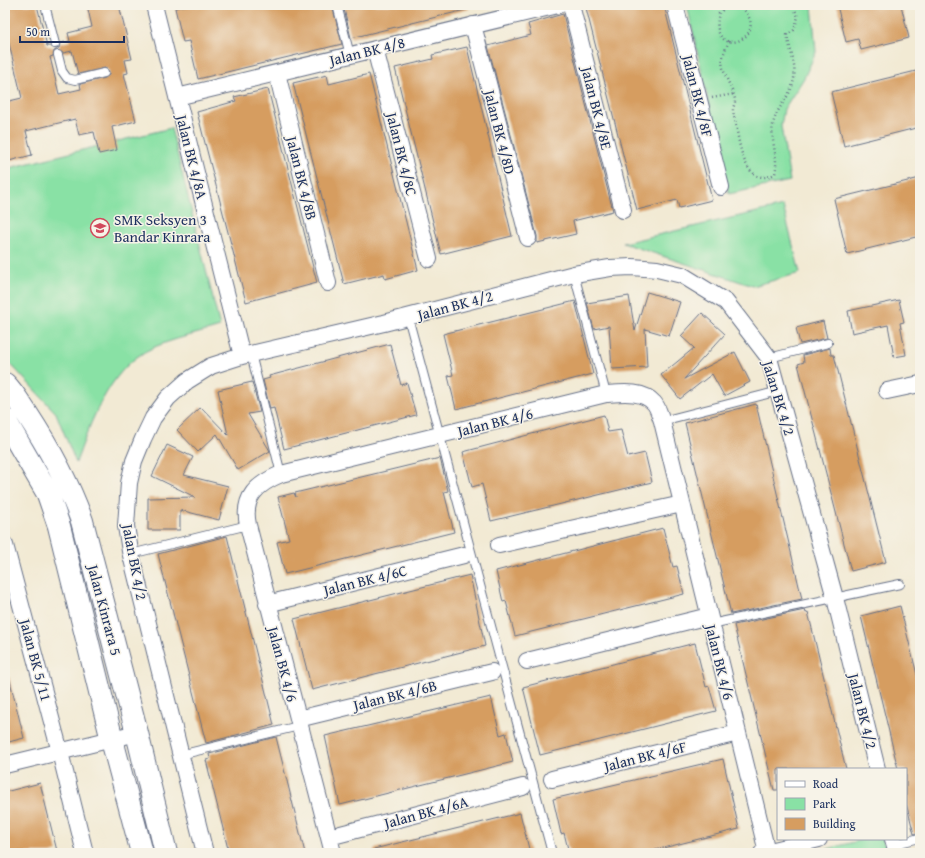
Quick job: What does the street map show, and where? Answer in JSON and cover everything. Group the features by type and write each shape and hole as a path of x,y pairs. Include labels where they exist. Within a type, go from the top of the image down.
{"main road":[{"name":"Jalan Kinrara 5","path":"5,384 32,422 70,487 82,521 137,733 166,853"},
{"name":"Jalan Kinrara 5","path":"5,420 48,494 59,526 112,740 142,853"}],"street":[{"name":"Jalan BK 4/8A","path":"154,5 177,97 247,355"},
{"name":"Jalan BK 4/8","path":"177,97 558,5"},
{"name":"Jalan BK 4/8E","path":"571,5 623,210"},
{"name":"Jalan BK 4/8F","path":"675,5 721,187"},
{"name":"Jalan BK 4/8D","path":"473,25 528,238"},
{"name":"Jalan BK 4/8C","path":"374,49 428,259"},
{"name":"Jalan BK 4/8B","path":"277,73 328,283"},
{"name":"Jalan BK 4/2","path":"205,853 131,554 126,526 129,482 134,461 153,418 168,398 187,381 211,366 247,355 408,317 574,274 610,268 632,267 657,269 682,275 726,302 769,358 779,390 834,598 877,768"},
{"path":"887,391 920,384"},
{"name":"Jalan BK 4/6","path":"333,853 267,604 248,525 246,506 252,493 264,481 281,474 606,394 624,392 640,395 654,403 662,421 738,733 765,852"},
{"path":"499,545 682,504"},
{"name":"Jalan BK 5/11","path":"5,546 60,752 85,853"},
{"name":"Jalan BK 4/6C","path":"267,604 464,555"},
{"path":"528,661 710,620"},
{"name":"Jalan BK 4/6B","path":"298,722 492,672"},
{"path":"5,765 137,733"},
{"name":"Jalan BK 4/6F","path":"552,779 738,733"},
{"name":"Jalan BK 4/6A","path":"329,837 523,787"},
{"path":"765,852 815,840"}],"lane":[{"path":"45,5 55,44"},
{"path":"337,5 350,55"},
{"path":"58,55 62,71 67,78 75,80 104,73"},
{"path":"574,274 606,394"},
{"path":"408,317 552,853"},
{"path":"769,358 828,343"},
{"path":"247,355 281,474"},
{"path":"662,421 779,390"},
{"path":"131,554 248,525"},
{"path":"710,620 834,598 900,584"},
{"path":"180,755 298,722"},
{"path":"895,845 920,838"}],"path":[{"path":"741,7 749,18 750,27 747,36 740,42 729,41 720,36 717,28 719,12 726,7 733,5 741,7 749,5"},
{"path":"729,41 722,61 724,76 734,94 735,102 733,110 742,155 748,167 757,176 768,178 775,174 778,163 772,127 779,107 788,94 793,80 795,64 787,35 794,30 798,17 794,5"},
{"path":"710,99 734,94"}],"green space":[{"path":"687,5 812,5 816,52 804,78 784,109 781,126 790,181 729,194"},
{"name":"SMK Seksyen 3 Bandar Kinrara","path":"171,128 220,327 155,347 137,357 126,367 107,391 99,406 92,420 76,463 56,413 5,358 5,169"},
{"path":"783,206 800,273 753,286 623,243"},
{"path":"862,840 883,840 887,853 811,853"}],"building":[{"path":"5,5 37,5 47,46 56,49 59,48 60,43 70,41 68,33 92,27 87,5 119,5 132,59 125,60 128,73 124,74 136,121 112,127 117,150 99,154 94,132 79,135 75,119 26,131 32,155 5,162 5,102 22,98 5,27","holes":["57,50 63,53 72,51 78,74 105,68 109,71 109,75 105,78 80,84 81,89 59,94 50,57 53,56 54,51"]},
{"path":"188,5 332,5 342,44 198,79 189,41 183,42 175,8"},
{"path":"343,5 468,5 469,9 351,38"},
{"path":"599,5 664,5 712,200 679,208 677,200 637,210 586,8"},
{"path":"837,5 901,5 909,38 861,50 858,39 846,42"},
{"path":"563,14 613,211 573,221 576,234 537,243 537,236 488,46 531,35 528,24"},
{"path":"467,47 512,236 441,254 395,68 433,59 432,55"},
{"path":"920,70 920,127 844,146 831,92"},
{"path":"369,74 418,270 385,279 384,274 344,284 293,83 327,75 329,84"},
{"path":"268,89 317,283 246,302 197,112 236,101 234,97"},
{"path":"920,178 920,236 847,254 834,199"},
{"path":"647,292 680,302 669,336 645,329 647,367 612,369 609,326 594,329 587,303 629,296 635,331"},
{"path":"899,300 904,322 900,323 906,355 894,357 888,325 852,333 848,311"},
{"path":"575,301 593,374 456,409 448,376 453,375 443,334"},
{"path":"702,313 725,334 684,379 735,352 750,382 724,396 712,374 680,399 661,375 694,348 681,336"},
{"path":"823,321 827,338 800,344 796,328"},
{"path":"390,344 401,385 407,383 416,415 284,449 274,408 270,409 263,380 270,378 269,376"},
{"path":"830,348 831,355 834,355 886,562 851,571 798,364 804,362 803,355"},
{"path":"252,382 260,412 248,414 270,451 238,470 217,434 198,452 177,430 201,407 228,435 218,390"},
{"path":"756,404 802,599 731,614 685,423"},
{"path":"604,415 608,432 621,430 628,457 645,453 652,482 491,521 482,484 472,487 463,452"},
{"path":"167,445 193,457 184,475 228,486 219,520 180,510 180,530 148,530 148,498 195,497 152,476"},
{"path":"440,458 448,491 444,492 454,532 285,574 277,542 289,539 278,497 294,493 296,497 295,493"},
{"path":"663,528 673,567 677,566 684,594 515,636 506,601 503,602 496,571"},
{"path":"227,536 274,725 206,743 158,554"},
{"path":"470,575 485,646 312,690 294,619"},
{"path":"900,606 920,687 920,833 914,834 907,807 907,768 898,768 861,616"},
{"path":"805,610 806,613 808,612 846,768 777,768 777,790 774,790 734,625"},
{"path":"695,643 706,687 709,686 716,711 540,755 523,687"},
{"path":"9,677 24,738 5,743 5,678"},
{"path":"491,697 500,735 506,733 513,762 340,805 325,736"},
{"path":"276,737 305,853 229,853 206,760 210,759 209,754"},
{"path":"723,759 739,829 643,853 569,853 564,833 561,834 553,799"},
{"path":"40,783 57,851 51,853 5,853 5,792"},
{"path":"520,813 530,853 374,853 374,849"}],"place":[{"name":"SMK Seksyen 3 Bandar Kinrara","path":"100,228"}]}
